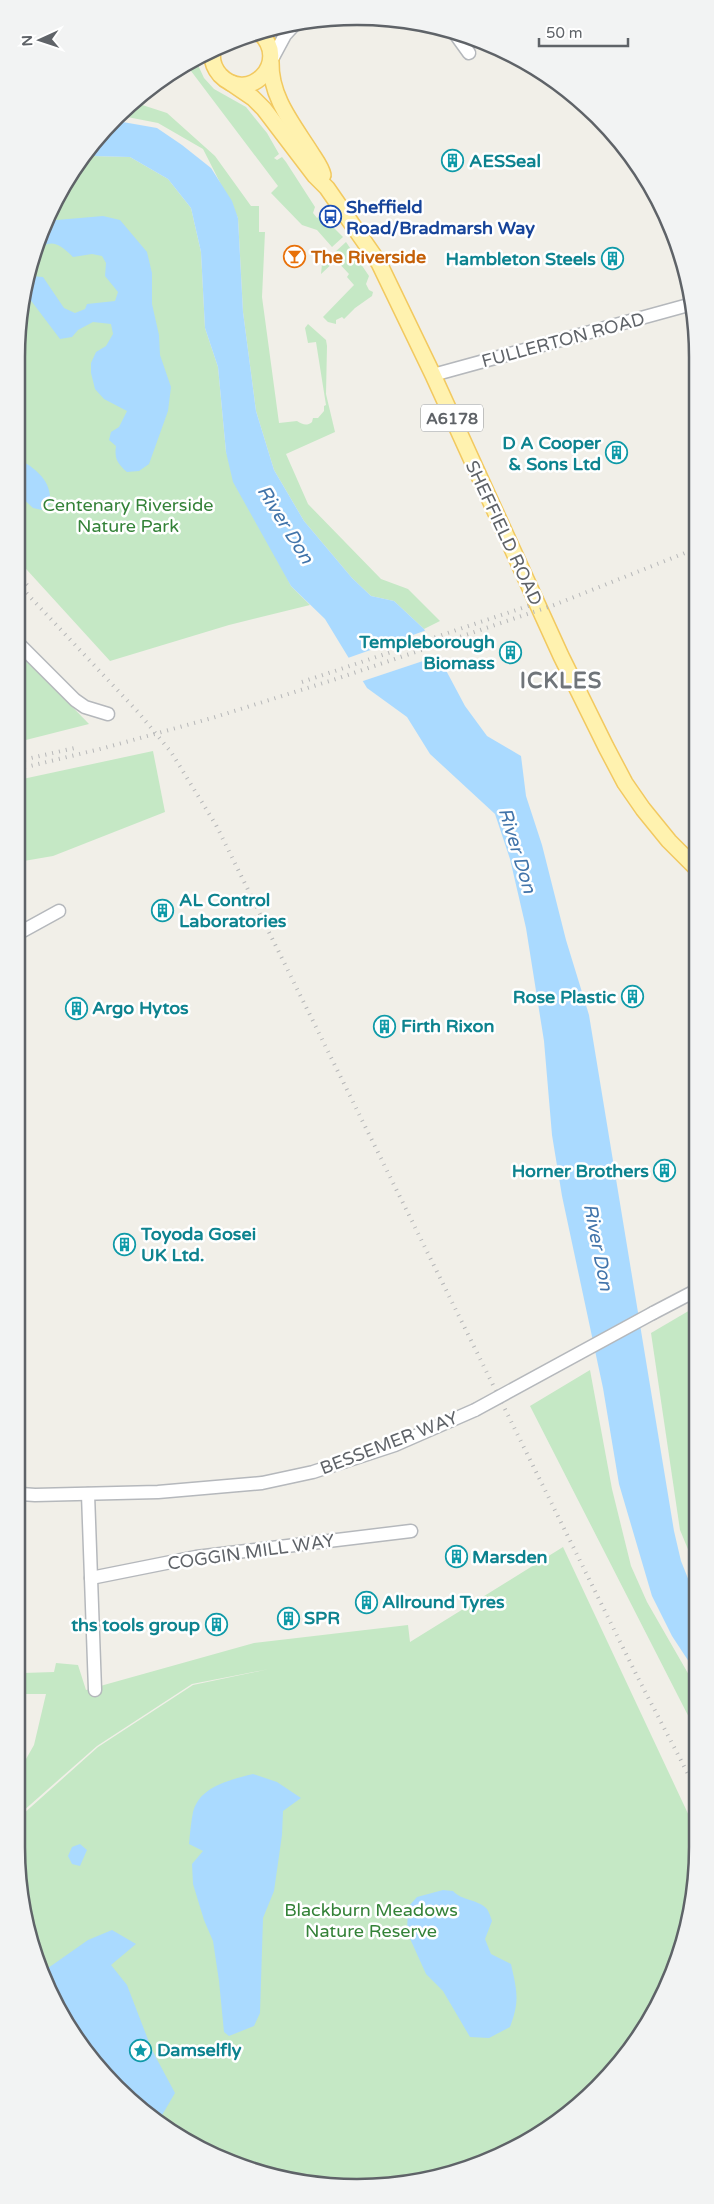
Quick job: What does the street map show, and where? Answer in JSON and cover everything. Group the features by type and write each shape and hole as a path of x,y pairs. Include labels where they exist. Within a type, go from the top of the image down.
{"main road":[{"name":"A6178","path":"266,38 271,48 271,62"},
{"name":"A6178","path":"213,58 218,74 231,83"},
{"path":"231,83 247,85 257,81 267,72 271,62"},
{"name":"SHEFFIELD ROAD","path":"271,62 270,76 273,87 287,115 322,170 327,188"},
{"name":"SHEFFIELD ROAD","path":"231,83 259,104 315,176 327,188 379,263 433,375 561,656 606,747 625,783 643,810 689,861"}],"street":[{"path":"271,62 288,32"},
{"path":"462,42 470,53"},
{"name":"FULLERTON ROAD","path":"433,375 685,306"},
{"path":"25,649 75,700 85,707 108,714"},
{"path":"25,930 59,910"},
{"name":"BESSEMER WAY","path":"25,1494 158,1492 244,1485 304,1474 395,1445 475,1410 689,1294"},
{"path":"88,1494 95,1690"},
{"name":"COGGIN MILL WAY","path":"91,1578 196,1557 411,1531"}],"green space":[{"path":"198,65 204,78 214,89 246,107 267,133 279,154 274,158 277,160 282,157 315,207 313,213 317,218 321,215 343,237 332,247 317,230 302,225 271,193 278,186 190,70"},
{"path":"141,105 167,113 215,156 251,206 259,206 259,232 265,232 262,297 279,423 297,421 308,424 312,422 313,418 318,418 324,411 324,406 326,405 316,342 308,343 305,328 308,324 326,340 326,394 335,432 286,454 308,504 381,579 408,589 440,621 424,629 394,601 371,596 352,578 304,521 274,470 256,411 243,312 238,218 203,149 158,123 127,117"},
{"name":"Centenary Riverside Nature Park","path":"93,156 130,157 168,179 191,208 201,252 205,328 218,367 226,452 291,586 310,605 229,625 110,661 25,568 25,357 31,292 43,250 59,210 69,191"},
{"path":"346,242 369,276 366,284 369,290 373,292 372,296 355,308 344,319 342,317 336,320 336,324 328,322 323,317 354,285 347,277 349,274 336,260 321,274 322,264"},
{"path":"25,658 89,724 25,740"},
{"path":"153,751 165,812 53,856 25,861 25,778"},
{"path":"689,1311 689,1552 680,1530 651,1333"},
{"path":"590,1370 612,1489 631,1566 647,1602 689,1675 689,1717 530,1406"},
{"name":"Blackburn Meadows Nature Reserve","path":"563,1547 689,1816 688,1869 683,1912 678,1933 664,1974 645,2013 607,2066 576,2097 523,2135 484,2154 443,2168 400,2176 357,2179 335,2178 292,2173 271,2168 230,2154 191,2135 138,2097 107,2066 69,2013 50,1974 31,1912 25,1847 25,1812 98,1747 193,1685 269,1669 192,1684 97,1746 25,1809 25,1761 34,1745 46,1694 25,1694 25,1673 54,1672 56,1663 78,1665 86,1690 254,1643 408,1625 410,1642"}],"water":[{"name":"River Don","path":"122,122 157,128 211,168 232,201 238,218 243,312 256,411 274,470 304,521 352,578 371,596 394,601 424,629 465,706 487,736 521,756 526,796 542,845 566,940 589,1015 674,1531 681,1561 689,1581 689,1662 672,1636 652,1596 619,1484 603,1388 562,1196 552,1135 544,1041 526,928 510,859 495,814 430,754 407,717 367,688 325,619 291,586 233,482 226,452 218,367 205,328 201,252 191,208 168,179 130,157 93,156"},
{"path":"103,216 120,220 147,252 152,273 152,304 159,335 160,355 171,387 168,411 149,464 139,471 127,472 121,466 116,458 116,446 109,440 111,432 119,427 127,411 104,399 95,389 91,373 91,363 96,352 106,346 113,334 111,324 93,322 78,330 72,337 60,339 30,299 35,276 43,277 64,308 75,313 85,309 87,304 115,301 118,292 105,276 106,263 102,256 92,254 73,257 59,245 45,245 54,220"},
{"path":"25,463 40,474 49,490 50,504 42,510 33,508 25,500"},
{"path":"253,1774 277,1782 301,1798 283,1811 282,1835 274,1891 263,1918 260,2013 254,2026 229,2036 224,2032 213,1941 204,1920 193,1884 192,1864 203,1851 189,1844 189,1840 193,1812 202,1796 209,1790 226,1782"},
{"path":"80,1844 87,1850 80,1866 72,1864 68,1856 72,1847"},
{"path":"443,1890 453,1891 461,1897 479,1903 487,1909 492,1921 485,1939 491,1954 511,1964 516,1996 513,2018 510,2027 489,2038 470,2037 443,1991 426,1974 407,1932 408,1907 417,1897"},
{"path":"112,1930 136,1944 111,1965 127,1985 152,2050 175,2093 162,2115 138,2097 107,2066 69,2013 50,1974 48,1968 88,1940"}],"pier":[{"path":"427,630 441,655 360,682 345,659"}],"railway":[{"path":"25,767 212,718 336,679 554,605 689,551"},
{"path":"25,583 29,587"},
{"path":"25,592 138,712 171,752 216,825 638,1678 689,1776"},
{"path":"302,682 534,604"},
{"path":"25,759 79,747"}],"place":[{"name":"AESSeal","path":"453,161"},
{"name":"Sheffield Road/Bradmarsh Way","path":"330,217"},
{"name":"The Riverside","path":"295,257"},
{"name":"Hambleton Steels","path":"612,259"},
{"name":"D A Cooper & Sons Ltd","path":"617,453"},
{"name":"Templeborough Biomass","path":"511,652"},
{"name":"AL Control Laboratories","path":"163,910"},
{"name":"Rose Plastic","path":"632,997"},
{"name":"Argo Hytos","path":"76,1008"},
{"name":"Firth Rixon","path":"385,1026"},
{"name":"Horner Brothers","path":"665,1171"},
{"name":"Toyoda Gosei UK Ltd.","path":"125,1244"},
{"name":"Marsden","path":"456,1557"},
{"name":"Allround Tyres","path":"366,1602"},
{"name":"SPR","path":"288,1618"},
{"name":"ths tools group","path":"216,1625"},
{"name":"Damselfly","path":"141,2050"}],"district":[{"name":"ICKLES","path":"561,680"}]}
